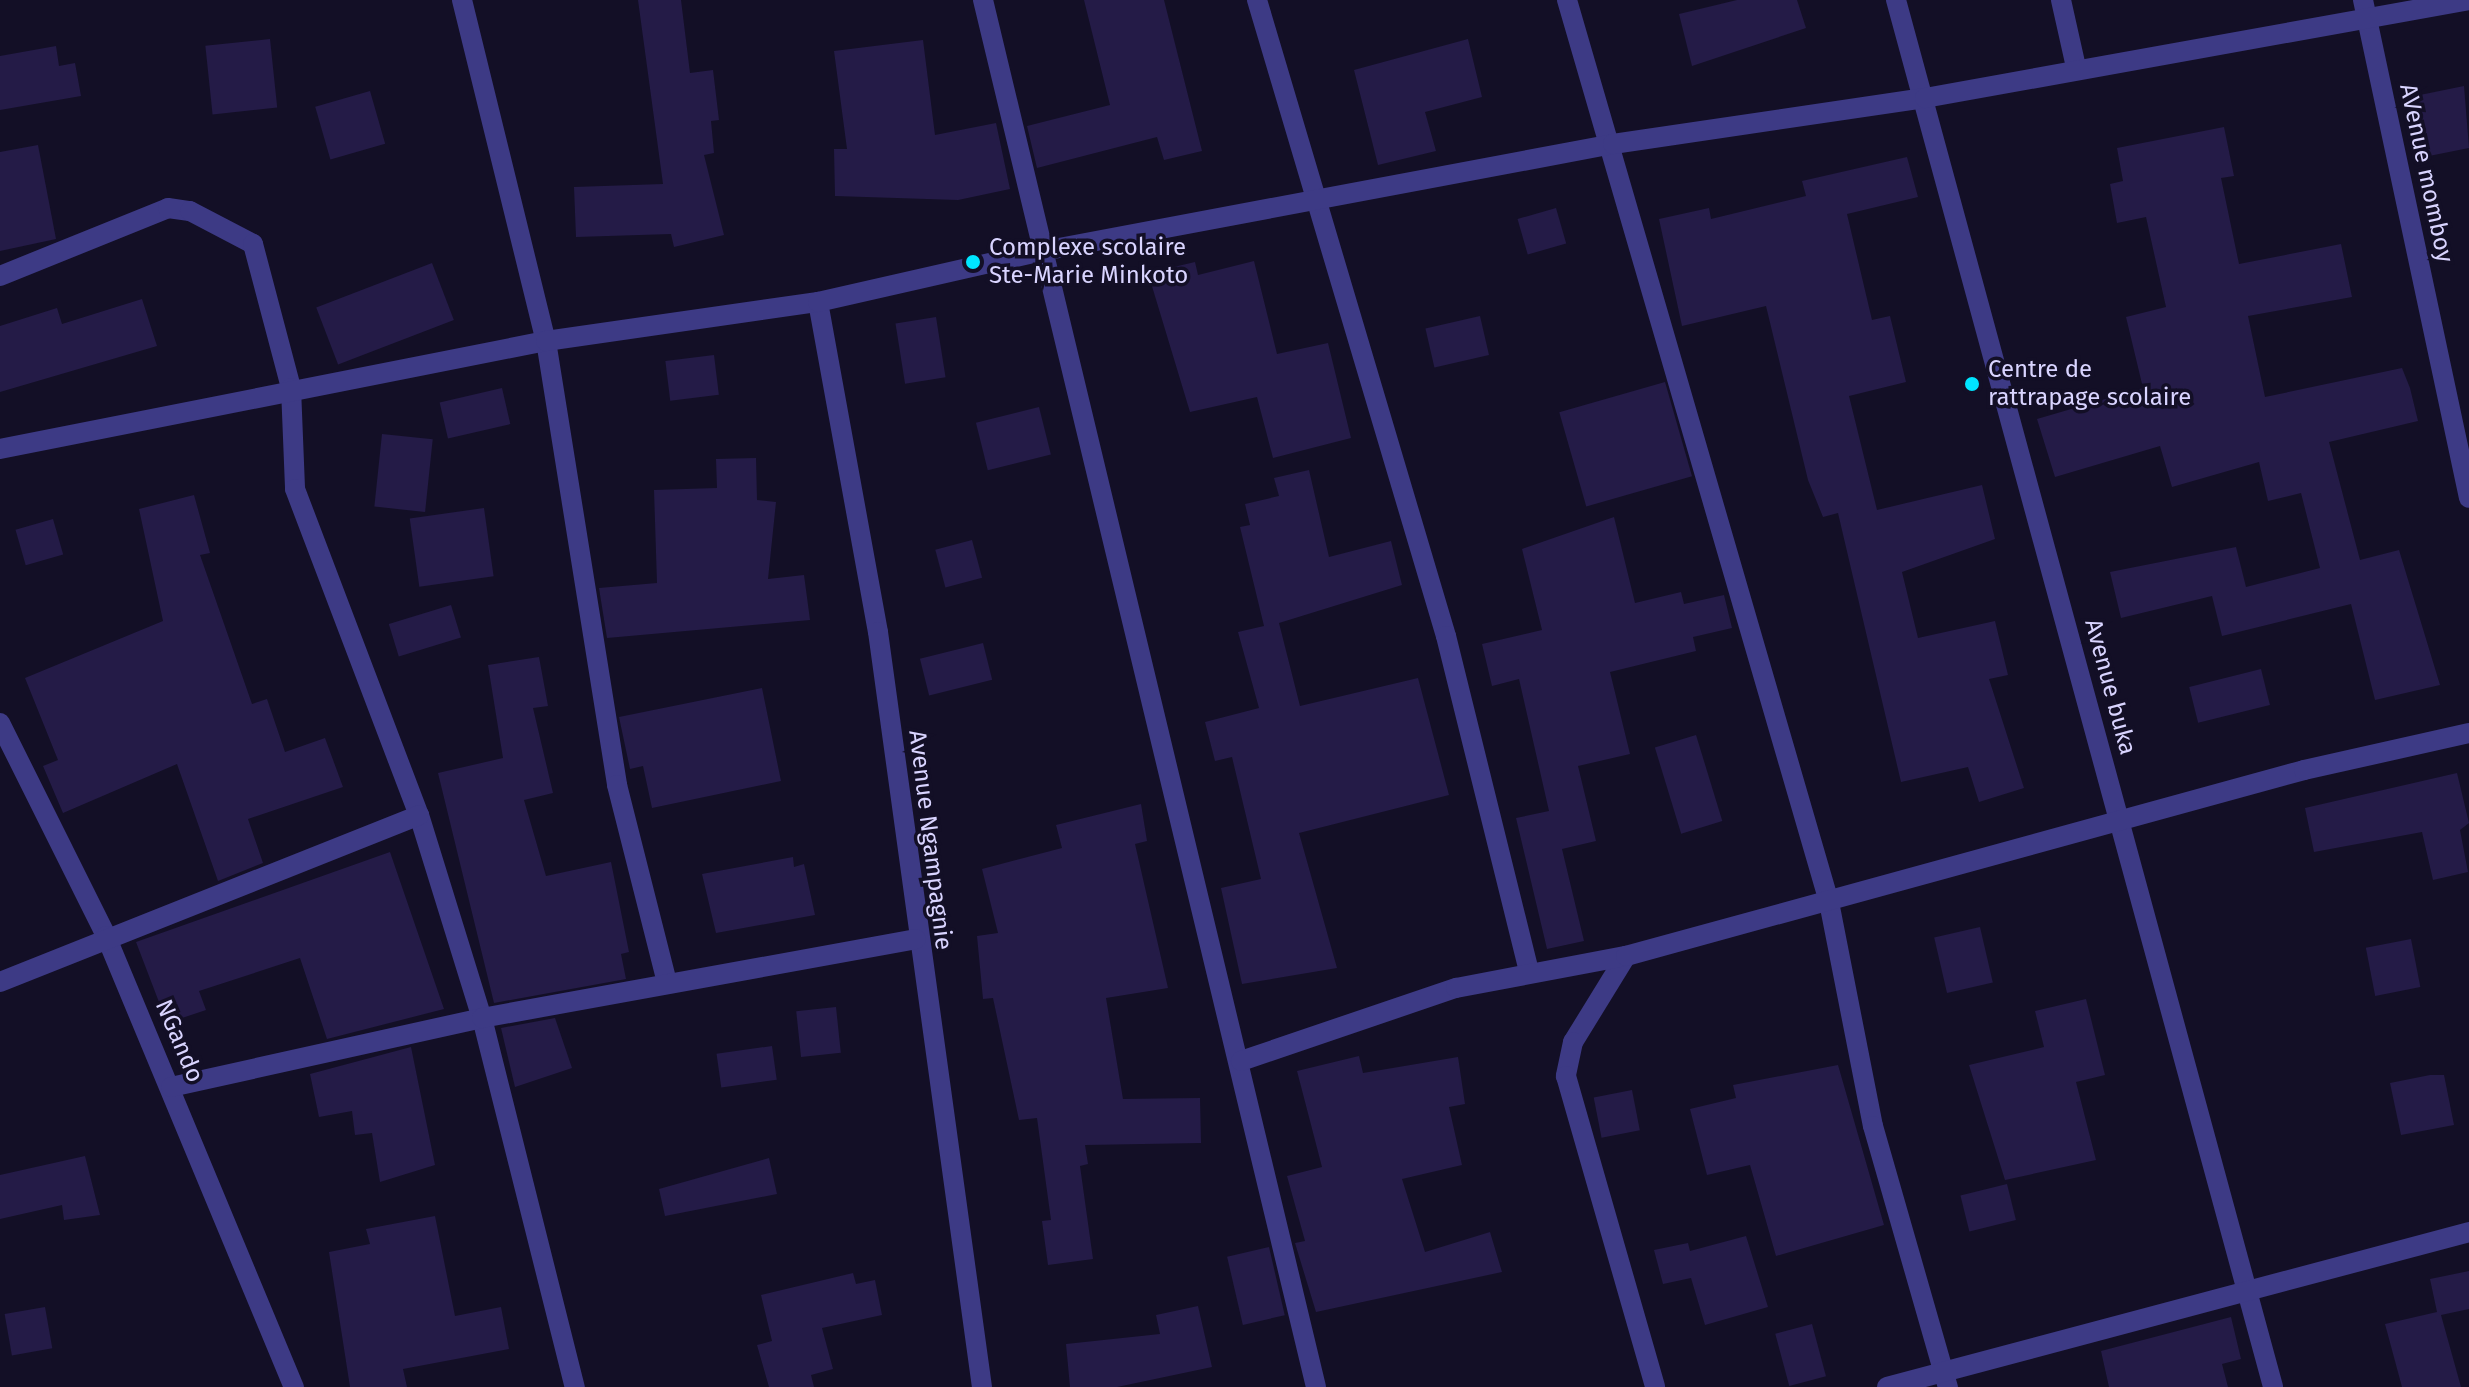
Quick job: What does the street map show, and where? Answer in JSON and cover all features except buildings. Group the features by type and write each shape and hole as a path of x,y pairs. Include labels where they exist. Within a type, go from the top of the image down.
{"street":[{"path":"462,0 546,341 617,785 667,982"},
{"path":"983,0 1241,1061 1316,1387"},
{"path":"1257,0 1446,636 1529,972"},
{"path":"1567,0 1613,144 1829,902 1873,1126 1947,1378"},
{"name":"Avenue buka","path":"1896,0 2273,1387"},
{"path":"2061,0 2076,67"},
{"path":"0,449 291,388 546,341 818,302 1043,251 1317,203 1613,144 1925,98 2365,10 2469,0"},
{"name":"AVenue momboy","path":"2365,10 2469,498"},
{"path":"0,276 168,208 190,211 253,244 291,388 295,489 419,815 482,1018 575,1387"},
{"name":"Avenue Ngampagnie","path":"818,302 878,632 916,939 982,1387"},
{"name":"NGando","path":"0,723 106,936 294,1387"},
{"path":"1241,1061 1456,988 1626,956 2469,733"},
{"path":"0,982 106,936 419,815"},
{"path":"171,1087 482,1018 916,939"},
{"path":"1626,956 1573,1042 1566,1076 1655,1387"},
{"path":"1887,1387 1947,1378 2247,1290 2469,1232"}],"place":[{"name":"Complexe scolaire Ste-Marie Minkoto","path":"973,262"},
{"name":"Centre de rattrapage scolaire","path":"1972,384"}]}
